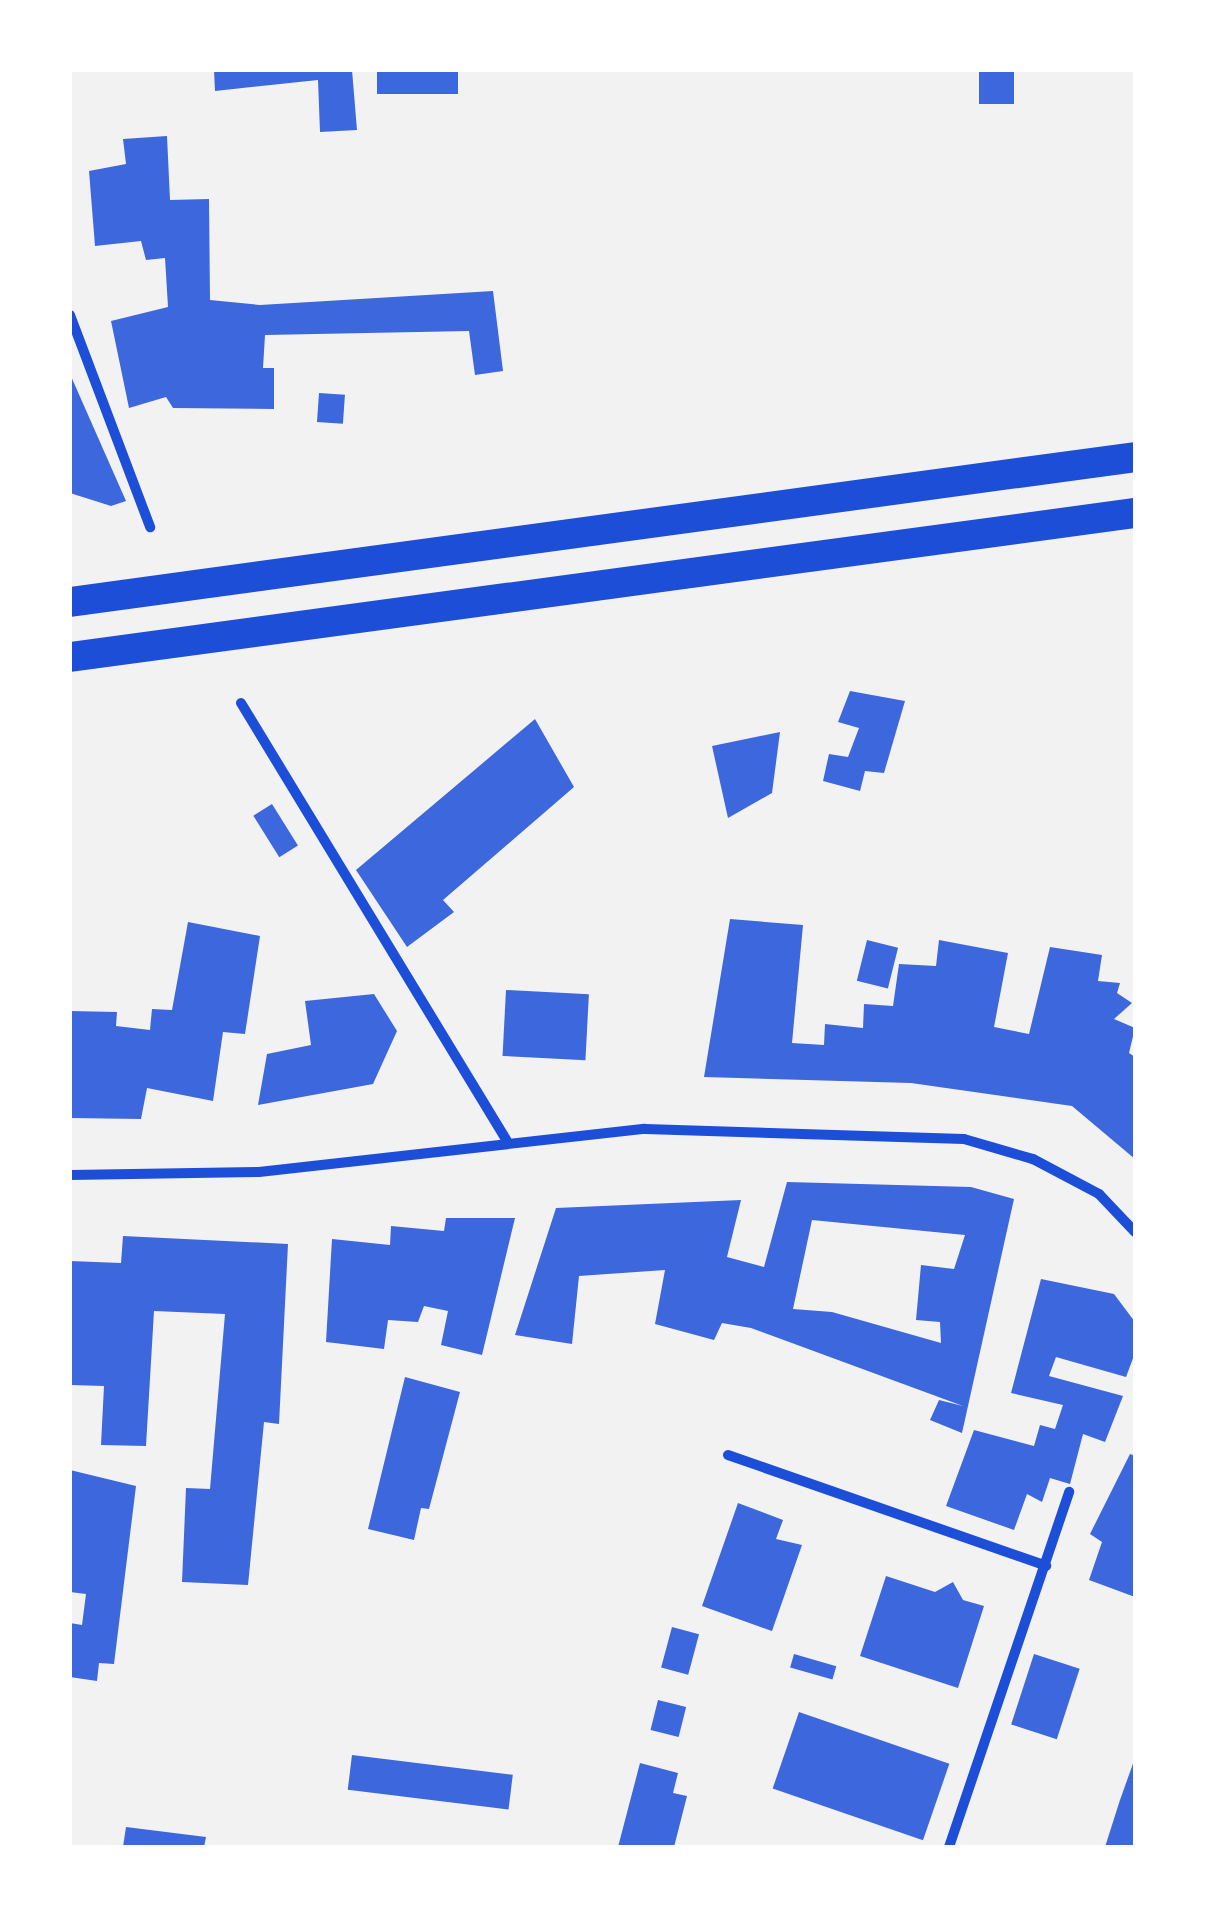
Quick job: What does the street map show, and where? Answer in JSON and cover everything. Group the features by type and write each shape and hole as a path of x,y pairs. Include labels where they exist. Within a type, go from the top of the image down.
{"highway":[{"path":"70,602 1135,457"},
{"path":"70,657 1135,512"}],"street":[{"path":"70,315 150,527"},
{"path":"241,703 507,1141"},
{"path":"70,1175 259,1172 645,1128 964,1138 1033,1159 1099,1194 1135,1232"},
{"path":"728,1455 1046,1566"},
{"path":"950,1847 1068,1492"}],"building":[{"path":"214,70 352,70 357,130 320,132 318,80 215,91"},
{"path":"377,70 458,70 458,94 377,94"},
{"path":"979,70 1014,70 1014,104 979,104"},
{"path":"167,136 170,200 209,199 210,300 260,305 493,291 503,371 475,375 469,331 265,335 263,368 274,368 274,409 173,408 166,397 129,408 111,321 168,307 165,258 146,260 141,241 95,246 89,171 126,164 123,139"},
{"path":"70,374 126,501 111,506 70,493"},
{"path":"319,393 345,395 343,424 317,422"},
{"path":"850,691 905,701 884,773 865,771 860,791 823,781 829,754 848,757 859,728 838,722"},
{"path":"535,719 574,787 443,900 454,912 407,947 356,870"},
{"path":"780,732 772,793 728,818 712,746"},
{"path":"272,804 298,846 279,857 253,816"},
{"path":"730,919 803,925 792,1043 824,1045 825,1024 863,1028 864,1004 893,1006 899,964 936,966 939,940 1008,953 994,1027 1029,1034 1050,947 1102,955 1098,981 1120,983 1117,993 1132,1003 1114,1019 1135,1028 1129,1053 1135,1057 1135,1159 1072,1106 911,1083 704,1077"},
{"path":"188,922 260,936 245,1034 223,1032 213,1101 147,1088 141,1119 70,1118 70,1011 117,1012 116,1026 150,1030 152,1009 172,1010"},
{"path":"867,940 898,948 888,988 857,981"},
{"path":"506,990 589,994 585,1060 503,1056"},
{"path":"374,994 397,1031 373,1084 258,1105 267,1054 311,1045 305,1001"},
{"path":"787,1182 971,1187 1014,1199 962,1433 930,1420 939,1400 963,1406 751,1328 722,1323 714,1340 655,1324 665,1270 579,1276 572,1344 515,1335 556,1208 741,1200 727,1257 764,1267","holes":["812,1220 965,1235 954,1269 921,1265 916,1320 940,1322 941,1343 832,1312 793,1309"]},
{"path":"446,1218 515,1218 482,1355 441,1345 448,1311 424,1306 418,1322 388,1320 384,1349 326,1342 332,1239 390,1245 391,1226 444,1231"},
{"path":"123,1236 288,1244 279,1424 264,1422 248,1585 182,1582 186,1488 210,1489 225,1314 154,1311 146,1446 101,1445 104,1386 70,1385 70,1261 121,1263"},
{"path":"1041,1279 1114,1294 1135,1322 1135,1353 1126,1377 1056,1357 1049,1376 1123,1396 1105,1442 1083,1434 1070,1484 1050,1478 1042,1502 1027,1494 1014,1530 946,1506 974,1430 1034,1446 1040,1425 1055,1429 1063,1405 1011,1393"},
{"path":"405,1377 460,1392 429,1509 421,1508 414,1540 368,1529"},
{"path":"1130,1454 1135,1456 1135,1597 1089,1580 1102,1542 1090,1534"},
{"path":"70,1470 136,1486 114,1664 99,1663 97,1681 70,1677 70,1623 82,1625 86,1594 70,1592"},
{"path":"738,1503 783,1520 776,1539 802,1545 772,1631 702,1606"},
{"path":"886,1576 935,1592 953,1582 963,1600 984,1606 958,1688 860,1656"},
{"path":"672,1627 699,1634 688,1675 661,1668"},
{"path":"794,1654 836,1666 832,1680 790,1667"},
{"path":"1034,1654 1080,1669 1057,1739 1011,1724"},
{"path":"658,1700 686,1707 679,1737 651,1730"},
{"path":"799,1712 949,1764 923,1840 773,1789"},
{"path":"352,1755 513,1775 509,1809 348,1790"},
{"path":"1135,1758 1135,1847 1105,1847 1120,1800"},
{"path":"640,1763 678,1773 673,1793 687,1796 674,1847 618,1847"},
{"path":"126,1827 206,1837 204,1847 123,1847"}]}
